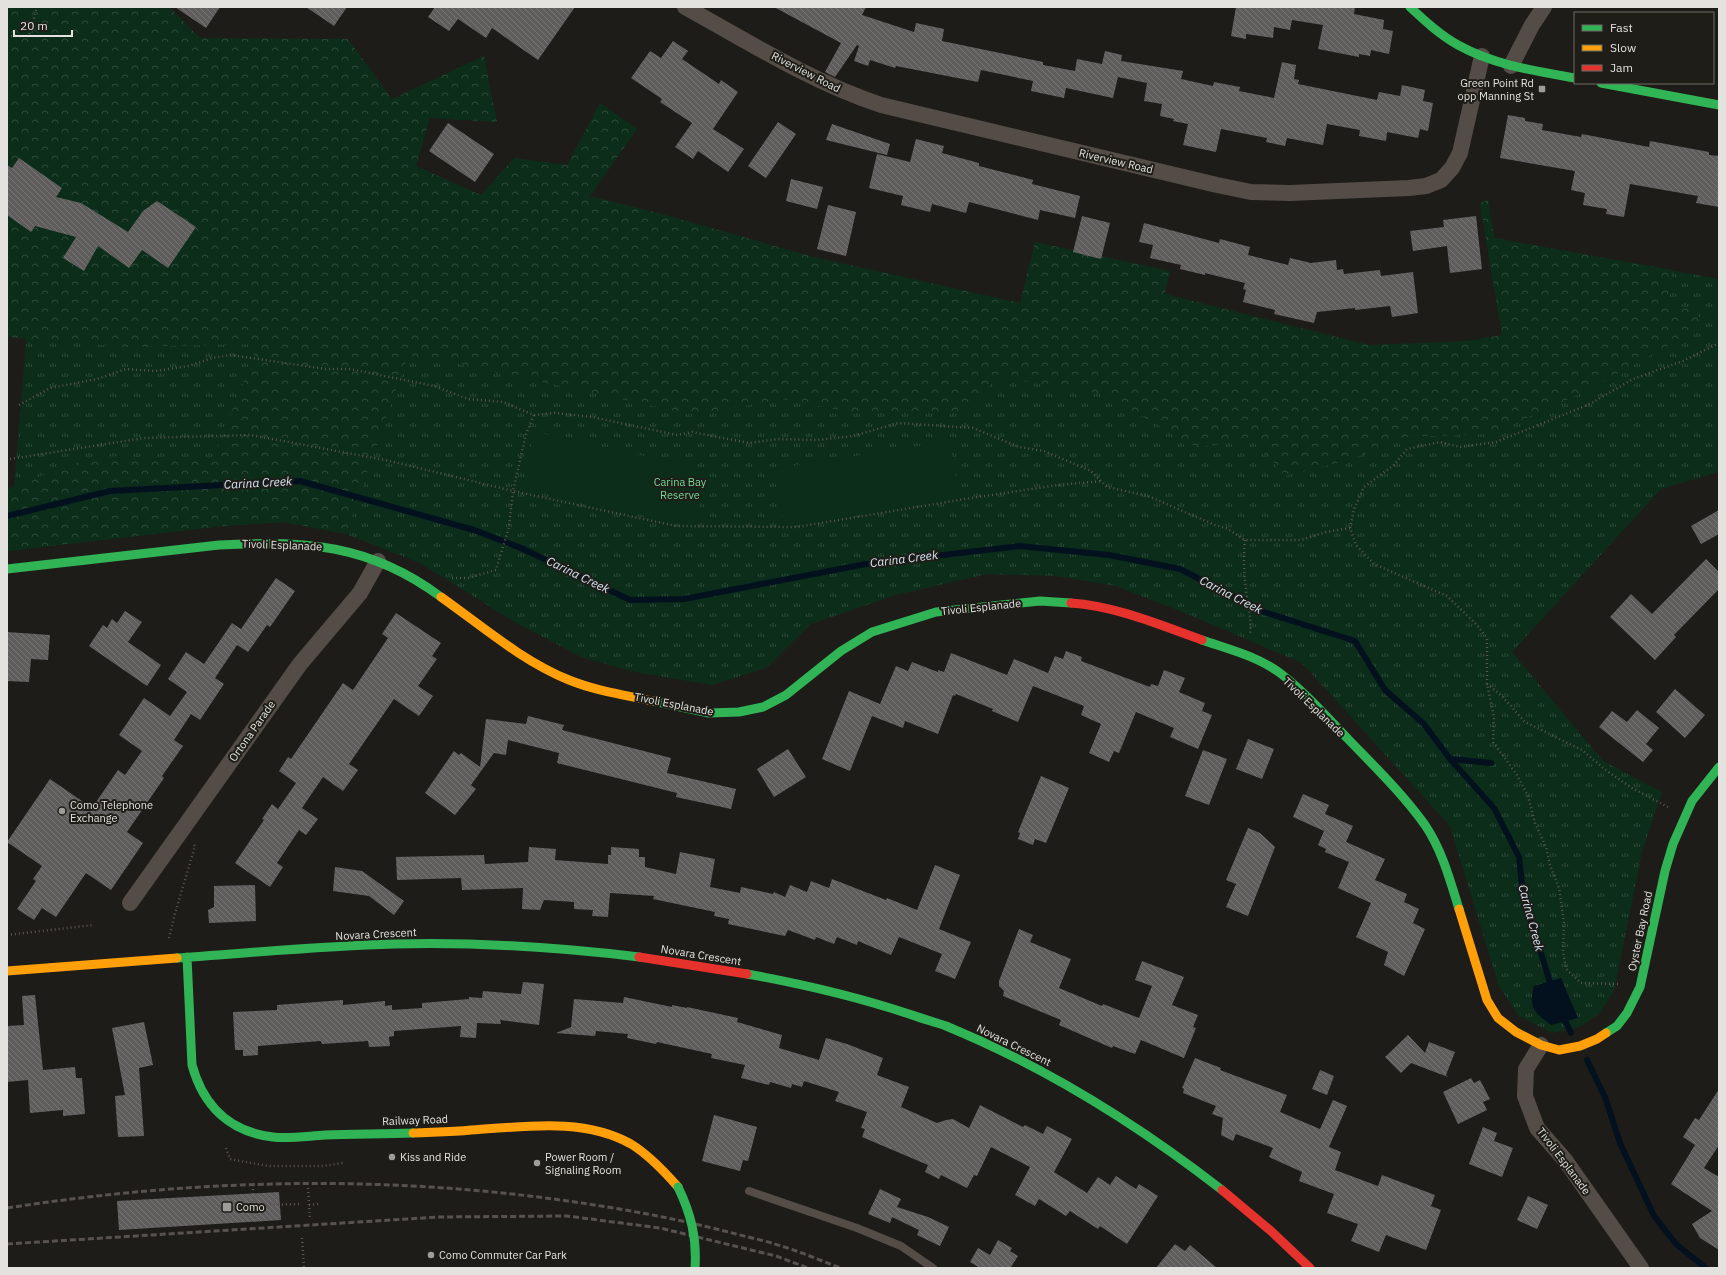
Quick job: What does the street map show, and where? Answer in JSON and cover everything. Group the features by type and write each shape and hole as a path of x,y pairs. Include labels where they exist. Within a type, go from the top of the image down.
{"street":[{"name":"Riverview Road","path":"685,7 821,82 873,103 1209,184 1251,192 1290,193 1409,188 1426,186 1441,180 1452,168 1460,153 1482,56"},
{"path":"1410,7 1427,23 1452,42 1482,56 1511,66 1574,78"},
{"path":"1511,66 1532,25 1544,7"},
{"path":"1606,84 1719,105"},
{"name":"Tivoli Esplanade","path":"7,569 212,546 253,543 315,545 344,550 378,561 408,576 432,590 518,653 569,680 597,689 709,713 739,712 757,708 780,698 786,695 841,651 872,632 936,612 987,606 1040,601 1085,604 1121,612 1247,655 1279,673 1312,702 1387,779 1425,825 1445,864 1487,1000 1498,1018 1516,1032 1541,1045 1526,1069 1525,1096 1537,1128 1565,1160 1641,1268"},
{"name":"Ortona Parade","path":"130,903 300,664 360,593 378,561"},
{"name":"Oyster Bay Road","path":"1541,1045 1559,1050 1580,1046 1596,1039 1617,1026 1627,1013 1640,987 1665,871 1685,815 1692,801 1719,767"},
{"name":"Novara Crescent","path":"7,971 187,957 367,946 430,944 490,945 580,952 673,962 768,977 858,998 944,1026 1050,1076 1105,1108 1199,1172 1276,1235 1310,1268"},
{"name":"Railway Road","path":"187,957 190,1048 195,1075 205,1096 213,1107 238,1127 256,1134 273,1137 542,1127 589,1129 628,1142 648,1154 678,1187 688,1206 695,1228 697,1248 695,1268"}],"lane":[{"path":"749,1191 823,1215 901,1246 933,1268"}],"path":[{"path":"7,36 29,36 36,7"},
{"path":"1608,982 1581,983 1566,969 1563,951 1564,923 1559,888 1550,865 1546,847 1535,823 1528,796 1517,775 1493,742 1494,717 1487,684 1487,638 1477,625 1448,596 1374,564 1356,545 1350,528 1354,509 1364,487 1394,465 1407,449 1440,442 1460,447 1496,442 1590,404 1633,379 1683,361 1719,343"},
{"path":"19,405 50,388 97,379 126,369 155,370 189,366 212,358 231,356 326,369 350,369 434,386 468,399 503,402 534,415 555,413 592,417 677,435 692,432 749,443 778,439 817,440 853,436 898,423 973,428 1019,447 1044,451 1091,471 1107,487 1148,496 1214,525 1226,528 1245,540 1301,540 1326,532 1350,528"},
{"path":"432,590 452,578 468,578 496,570 509,527 513,491 526,434 534,415"},
{"path":"10,459 144,438 251,436 390,461 513,491 676,526 797,527 1058,485 1102,481"},
{"path":"1245,540 1243,560 1246,594 1252,624"},
{"path":"1487,684 1502,696 1525,722 1550,736 1582,750 1606,770 1632,788 1685,815"},
{"path":"171,927 195,846 182,830"},
{"path":"7,935 94,925"},
{"path":"226,1148 230,1159 268,1166 317,1166 343,1163"},
{"path":"308,1188 310,1220"},
{"path":"253,1189 255,1224"},
{"path":"254,1205 301,1204"},
{"path":"309,1205 318,1204"},
{"path":"302,1238 304,1268"}],"green space":[{"path":"7,7 169,7 200,38 348,39 392,99 484,56 497,122 430,118 416,166 481,195 514,158 567,165 600,103 637,129 590,196 662,214 814,257 1020,303 1035,242 1170,271 1165,294 1369,345 1467,341 1502,335 1480,203 1488,200 1494,238 1672,270 1666,309 1682,306 1696,311 1703,327 1582,393 1491,434 1403,437 1353,459 1285,476 1253,438 1198,448 1107,396 1097,393 998,377 966,412 850,412 782,399 695,415 444,361 408,356 346,534 285,522 223,526 7,551 7,489 96,456 212,460 259,344 125,347 7,337"},
{"name":"Carina Bay Reserve","path":"1488,200 1494,238 1719,279 1719,472 1661,489 1512,652 1603,761 1662,792 1642,852 1614,991 1599,1014 1579,1027 1552,1033 1518,1015 1499,986 1450,826 1302,663 1190,615 1116,586 1056,576 987,574 896,595 811,624 766,668 712,685 635,672 581,657 511,620 420,563 346,534 285,522 223,526 7,551 7,489 14,487 28,317 111,297 1443,412 1502,335 1480,203"},
{"path":"535,432 707,470 694,527 522,488"},
{"path":"950,441 959,499 784,527 775,469"}],"water":[{"path":"1561,978 1578,1018 1551,1025 1534,1009 1532,994 1534,986"}],"building":[{"path":"175,7 220,7 206,28"},
{"path":"306,7 347,7 334,26"},
{"path":"435,7 575,7 538,60 492,28 486,38 458,19 449,31 428,17"},
{"path":"774,7 866,7 862,15 914,32 916,23 944,29 942,41 1043,62 1043,65 1075,71 1077,59 1102,64 1105,51 1122,55 1121,61 1183,71 1181,79 1213,86 1214,82 1240,87 1239,91 1274,98 1282,62 1296,65 1294,79 1299,80 1298,84 1377,100 1379,92 1400,96 1402,85 1425,90 1423,101 1433,103 1428,131 1420,129 1418,138 1387,132 1386,141 1359,136 1360,130 1327,124 1323,145 1287,138 1285,146 1266,142 1267,138 1221,129 1216,152 1183,145 1188,124 1173,121 1174,119 1160,116 1162,104 1144,101 1147,83 1118,77 1113,98 1066,88 1064,98 1031,91 1033,81 981,70 978,82 896,66 895,68 870,60 868,66 854,61 859,46 857,45 835,77 825,72 841,43"},
{"path":"1236,7 1355,7 1354,14 1384,20 1383,29 1393,31 1389,54 1371,50 1370,56 1359,54 1359,57 1318,49 1323,25 1292,20 1290,30 1274,27 1273,38 1246,34 1246,39 1231,36"},
{"path":"673,41 688,51 682,59 719,84 721,80 738,92 713,129 744,149 728,172 698,151 693,159 675,147 692,123 660,102 662,99 631,78 650,51 661,58"},
{"path":"1508,115 1525,118 1525,121 1543,124 1542,130 1581,137 1582,134 1649,147 1650,141 1709,152 1709,155 1719,156 1719,207 1696,203 1698,196 1630,184 1624,217 1606,214 1607,209 1583,205 1585,193 1571,190 1575,171 1500,158"},
{"path":"778,122 796,134 766,178 748,166"},
{"path":"448,123 494,154 475,182 429,151"},
{"path":"832,124 890,144 887,155 826,140"},
{"path":"916,139 944,146 942,153 979,163 979,166 1033,180 1032,184 1080,196 1075,218 1040,210 1038,220 969,202 966,213 932,204 930,212 901,205 903,196 869,188 877,154 910,162"},
{"path":"19,158 62,188 56,197 81,203 128,232 143,211 157,201 196,227 168,268 142,250 129,268 98,246 84,271 63,258 76,237 35,226 31,232 7,215 7,165 12,168"},
{"path":"791,179 823,187 817,209 786,201"},
{"path":"828,205 856,212 846,256 817,249"},
{"path":"1082,216 1110,223 1101,259 1073,252"},
{"path":"1476,216 1482,269 1450,273 1447,246 1413,251 1410,231 1444,227 1443,220"},
{"path":"1144,223 1219,243 1220,239 1250,247 1248,255 1288,265 1290,258 1311,263 1336,260 1337,270 1343,269 1344,274 1380,270 1381,276 1413,272 1418,313 1392,317 1390,306 1355,310 1355,308 1317,312 1314,323 1274,314 1275,310 1243,302 1246,290 1243,289 1245,283 1205,273 1205,275 1180,269 1181,265 1150,258 1153,245 1139,242"},
{"path":"1719,510 1719,534 1701,544 1691,526"},
{"path":"1706,559 1719,572 1719,589 1674,635 1676,637 1655,660 1610,617 1631,594 1652,614"},
{"path":"276,578 295,591 270,627 267,625 248,652 237,645 215,678 224,684 200,720 191,714 174,740 183,746 162,776 164,778 127,832 143,843 111,890 86,873 56,917 42,908 34,920 17,909 36,881 33,879 42,866 7,842 50,779 92,808 118,770 125,775 142,751 119,735 144,698 170,716 187,692 168,679 186,652 204,664 232,623 241,629"},
{"path":"125,611 142,622 128,642 161,665 147,686 89,646 103,625 107,628 112,619 117,623"},
{"path":"396,613 441,643 432,656 437,659 418,686 433,696 419,716 394,699 349,764 358,770 343,791 323,777 302,808 318,819 306,835 299,830 277,863 283,867 270,887 235,863 264,820 262,819 272,804 278,809 296,783 279,771 288,757 291,759 343,683 353,690 388,638 382,634"},
{"path":"7,632 50,635 48,660 31,659 29,682 7,681"},
{"path":"1066,651 1082,657 1081,661 1150,687 1151,684 1158,686 1164,670 1185,678 1179,692 1205,703 1202,711 1212,715 1198,749 1170,737 1174,728 1136,712 1119,753 1114,751 1109,762 1089,753 1101,724 1081,715 1084,706 1033,686 1018,722 992,711 993,709 956,694 955,696 953,695 938,734 905,721 903,728 872,716 850,771 822,759 849,691 880,704 896,666 908,671 912,662 938,672 938,670 944,672 951,653 1007,675 1014,659 1048,673 1055,656 1063,659"},
{"path":"1675,689 1705,715 1685,738 1656,712"},
{"path":"1637,710 1659,728 1646,744 1653,750 1643,762 1599,727 1612,711 1627,722"},
{"path":"528,716 564,725 562,730 671,758 667,773 736,789 731,809 676,797 677,793 557,763 559,753 508,740 506,755 494,753 471,785 476,789 455,815 425,793 454,751 459,755 461,753 480,767 486,719 526,724"},
{"path":"1248,739 1274,749 1262,779 1236,769"},
{"path":"788,749 806,777 774,797 757,769"},
{"path":"1203,750 1227,759 1209,805 1185,796"},
{"path":"1041,776 1069,788 1046,843 1035,839 1033,845 1018,839 1020,833 1018,832"},
{"path":"1303,794 1329,805 1325,814 1353,826 1346,842 1385,859 1375,880 1407,894 1404,902 1419,909 1413,923 1425,929 1404,976 1384,965 1388,952 1356,937 1371,903 1338,888 1349,862 1325,852 1326,849 1318,845 1324,831 1293,817"},
{"path":"1248,828 1260,833 1275,847 1248,916 1226,907 1236,884 1226,880"},
{"path":"529,847 556,849 555,860 608,864 608,855 611,855 611,847 639,849 639,857 645,857 645,867 676,874 680,852 715,859 710,887 740,893 741,887 773,894 774,892 785,897 790,885 807,892 811,881 829,888 832,879 886,900 887,898 917,910 935,865 960,875 939,929 971,942 955,979 935,971 942,954 899,937 891,955 858,941 857,945 837,937 834,944 816,937 815,940 788,930 785,936 728,924 729,919 714,916 715,912 653,899 654,896 610,893 608,917 592,916 593,910 574,909 574,902 544,900 540,910 522,909 523,888 462,890 461,878 397,880 396,857 484,855 485,864 528,862"},
{"path":"335,867 362,871 404,901 394,915 369,896 333,891"},
{"path":"255,885 256,921 209,923 208,910 214,907 214,886"},
{"path":"1019,929 1033,935 1030,942 1071,959 1059,988 1102,1006 1103,1004 1139,1018 1152,986 1135,980 1142,961 1184,977 1172,1005 1198,1015 1193,1027 1196,1028 1184,1058 1141,1040 1135,1054 1113,1046 1112,1048 1059,1025 1061,1020 1003,996 1004,991 999,986 999,981"},
{"path":"523,982 544,984 539,1025 500,1020 501,1024 477,1023 476,1038 460,1037 461,1026 394,1031 394,1036 389,1037 390,1046 369,1047 368,1041 322,1044 321,1041 258,1046 258,1055 243,1056 243,1050 235,1050 233,1012 277,1010 277,1005 343,1000 343,1005 385,1001 385,1006 392,1005 392,1010 422,1008 422,1003 469,999 469,997 482,998 483,991 521,994"},
{"path":"35,995 43,1070 75,1067 76,1078 82,1078 85,1114 63,1116 63,1110 30,1113 28,1080 7,1082 7,1026 24,1025 22,996"},
{"path":"624,997 672,1007 672,1005 687,1007 738,1018 737,1022 782,1035 779,1048 819,1060 826,1038 847,1044 883,1058 877,1075 909,1087 901,1107 937,1123 953,1119 969,1128 980,1105 1023,1127 1025,1125 1043,1134 1047,1126 1072,1139 1054,1172 1087,1193 1098,1177 1110,1185 1116,1176 1136,1189 1139,1184 1158,1196 1127,1244 1100,1226 1098,1229 1070,1211 1066,1216 1039,1199 1035,1206 1015,1195 1030,1167 991,1147 977,1176 974,1175 967,1188 941,1175 939,1179 925,1172 928,1165 862,1137 865,1129 861,1128 867,1112 835,1101 839,1092 804,1081 802,1087 792,1084 791,1088 770,1082 769,1085 741,1078 745,1065 711,1058 712,1054 657,1042 656,1044 627,1038 628,1034 596,1031 595,1036 556,1033 571,1027 574,999 623,1003"},
{"path":"144,1022 153,1065 139,1068 144,1136 118,1137 115,1096 125,1095 112,1028"},
{"path":"1408,1035 1425,1053 1429,1042 1455,1052 1446,1075 1448,1077 1411,1063 1401,1073 1385,1057"},
{"path":"1195,1058 1221,1068 1220,1070 1287,1095 1280,1112 1320,1129 1333,1100 1347,1106 1329,1147 1341,1152 1335,1170 1378,1186 1382,1175 1435,1195 1431,1206 1441,1210 1426,1250 1386,1235 1379,1252 1351,1241 1358,1224 1327,1213 1334,1194 1299,1181 1302,1172 1269,1157 1273,1148 1236,1134 1233,1141 1221,1135 1223,1118 1212,1114 1216,1106 1183,1093 1184,1089 1182,1088"},
{"path":"1320,1070 1334,1076 1327,1095 1312,1089"},
{"path":"1471,1078 1474,1083 1480,1080 1490,1099 1483,1102 1487,1110 1458,1124 1443,1092"},
{"path":"1719,1089 1719,1145 1704,1168 1719,1177 1719,1250 1700,1238 1692,1224 1712,1211 1671,1184 1695,1145 1683,1137 1695,1118 1699,1120"},
{"path":"714,1115 757,1127 748,1161 743,1160 740,1171 702,1161"},
{"path":"1483,1127 1497,1133 1494,1141 1513,1148 1502,1177 1469,1164"},
{"path":"880,1189 901,1199 897,1207 928,1217 949,1227 940,1246 917,1235 919,1230 892,1217 890,1223 868,1214"},
{"path":"279,1192 281,1220 119,1230 117,1201"},
{"path":"1528,1196 1548,1205 1537,1229 1517,1220"},
{"path":"998,1240 1012,1248 1010,1251 1018,1256 1011,1267 1012,1268 980,1268 970,1262 978,1248 990,1255"},
{"path":"1175,1244 1185,1251 1190,1245 1217,1268 1156,1268"}],"waterway":[{"name":"Carina Creek","path":"7,516 110,491 300,481 474,530 521,548 630,600 684,599 866,564 1020,546 1109,555 1180,569 1264,612 1355,641 1385,690 1424,724 1450,759 1494,808 1519,857 1523,894 1552,989"},
{"path":"1450,759 1491,763"},
{"name":"Carina Creek","path":"1562,1014 1571,1033"},
{"name":"Carina Creek","path":"1587,1060 1605,1097 1620,1143 1654,1216 1676,1244 1706,1268"}],"railway":[{"path":"7,1208 157,1190 232,1185 382,1185 457,1189 532,1196 607,1207 672,1219 770,1243 841,1268"},
{"path":"7,1244 439,1217 567,1216 660,1228 776,1256 808,1268"}],"traffic: fast":[{"path":"1410,7 1445,37 1472,52 1486,58 1515,66 1574,78"},
{"path":"1606,84 1719,105"},
{"path":"7,569 219,545 308,545 335,549 362,556 388,566 415,579 441,597"},
{"path":"653,701 709,713 739,712 763,707 786,695 841,651 872,632 936,612 1040,601 1071,603"},
{"path":"1202,640 1252,657 1280,673 1307,696 1378,770 1407,802 1431,835 1445,866 1459,909"},
{"path":"1606,1033 1617,1026 1627,1013 1640,987 1665,871 1673,844 1692,801 1719,767"},
{"path":"177,958 340,946 394,944 517,946 578,950 639,957"},
{"path":"187,957 192,1065 203,1092 211,1104 231,1123 257,1134 279,1138 325,1135 413,1133"},
{"path":"747,974 789,982 892,1008 946,1026 983,1042 1055,1079 1124,1120 1157,1142 1222,1190"},
{"path":"678,1187 692,1226 695,1246 695,1268"}],"traffic: slow":[{"path":"441,597 519,653 552,672 590,687 653,701"},
{"path":"1459,909 1487,1000 1498,1018 1516,1032 1541,1045 1559,1050 1580,1046 1597,1039 1606,1033"},
{"path":"7,971 177,958"},
{"path":"413,1133 532,1126 573,1127 593,1130 612,1136 638,1148 678,1187"}],"traffic: jam":[{"path":"1071,603 1121,612 1154,622 1202,640"},
{"path":"639,957 747,974"},
{"path":"1222,1190 1271,1231 1310,1268"}],"place":[{"name":"Green Point Rd opp Manning St","path":"1542,89"},
{"name":"Como Telephone Exchange","path":"62,811"},
{"name":"Kiss and Ride","path":"392,1157"},
{"name":"Power Room / Signaling Room","path":"537,1163"},
{"name":"Como","path":"227,1207"},
{"name":"Como Commuter Car Park","path":"431,1255"}]}
